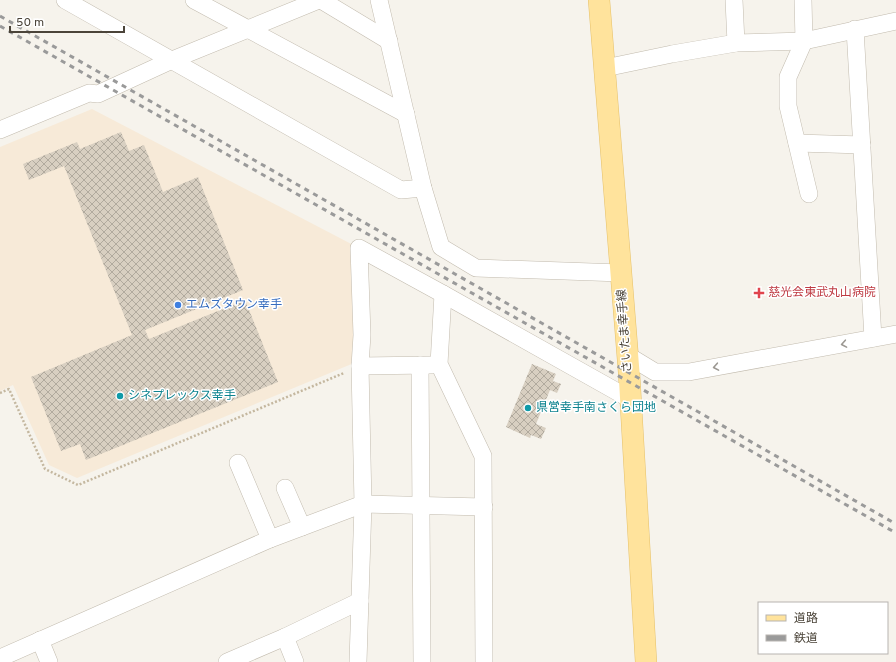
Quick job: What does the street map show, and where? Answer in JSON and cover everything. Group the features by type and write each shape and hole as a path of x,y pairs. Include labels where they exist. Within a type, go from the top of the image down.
{"main road":[{"name":"さいたま幸手線","path":"599,0 627,355 646,662"}],"street":[{"path":"65,0 401,190 423,188"},
{"path":"194,0 406,114"},
{"path":"0,130 89,93 98,94 172,60 320,0 389,41"},
{"path":"379,0 423,188 441,247 476,268 621,273"},
{"path":"734,0 736,43"},
{"path":"803,0 804,41 788,77 788,106 809,194"},
{"path":"605,68 736,43 804,41 896,21"},
{"path":"855,30 873,338"},
{"path":"797,143 862,145"},
{"path":"358,662 362,504 360,366 362,335 359,248 630,399"},
{"path":"443,294 439,364 484,456 484,662"},
{"path":"627,355 655,372 690,372 896,334"},
{"path":"360,366 439,364"},
{"path":"420,365 422,662"},
{"path":"238,463 270,539"},
{"path":"285,488 302,527"},
{"path":"0,658 270,539 362,504 484,507"},
{"path":"227,662 285,637 360,601"},
{"path":"285,637 295,662"},
{"path":"40,640 49,662"}],"path":[{"path":"0,393 9,389 45,469 78,485 360,366"}],"shaded area":[{"name":"エムズタウン幸手","path":"92,109 359,248 354,363 77,478 49,465 13,385 0,391 0,147"}],"building":[{"path":"121,132 129,151 144,145 163,192 198,177 243,290 145,330 149,339 245,300 278,382 86,460 80,444 61,451 31,377 132,335 64,166 29,180 23,164 77,142 80,149"},
{"name":"県営幸手南さくら団地","path":"532,364 556,374 553,381 561,384 557,393 550,390 536,424 546,428 541,439 531,435 530,438 506,427"}],"railway":[{"path":"0,16 896,524"},
{"path":"0,26 896,533"}],"place":[{"name":"慈光会東武丸山病院","path":"759,293"},
{"name":"エムズタウン幸手","path":"178,305"},
{"name":"シネプレックス幸手","path":"120,396"},
{"name":"県営幸手南さくら団地","path":"528,408"}]}
